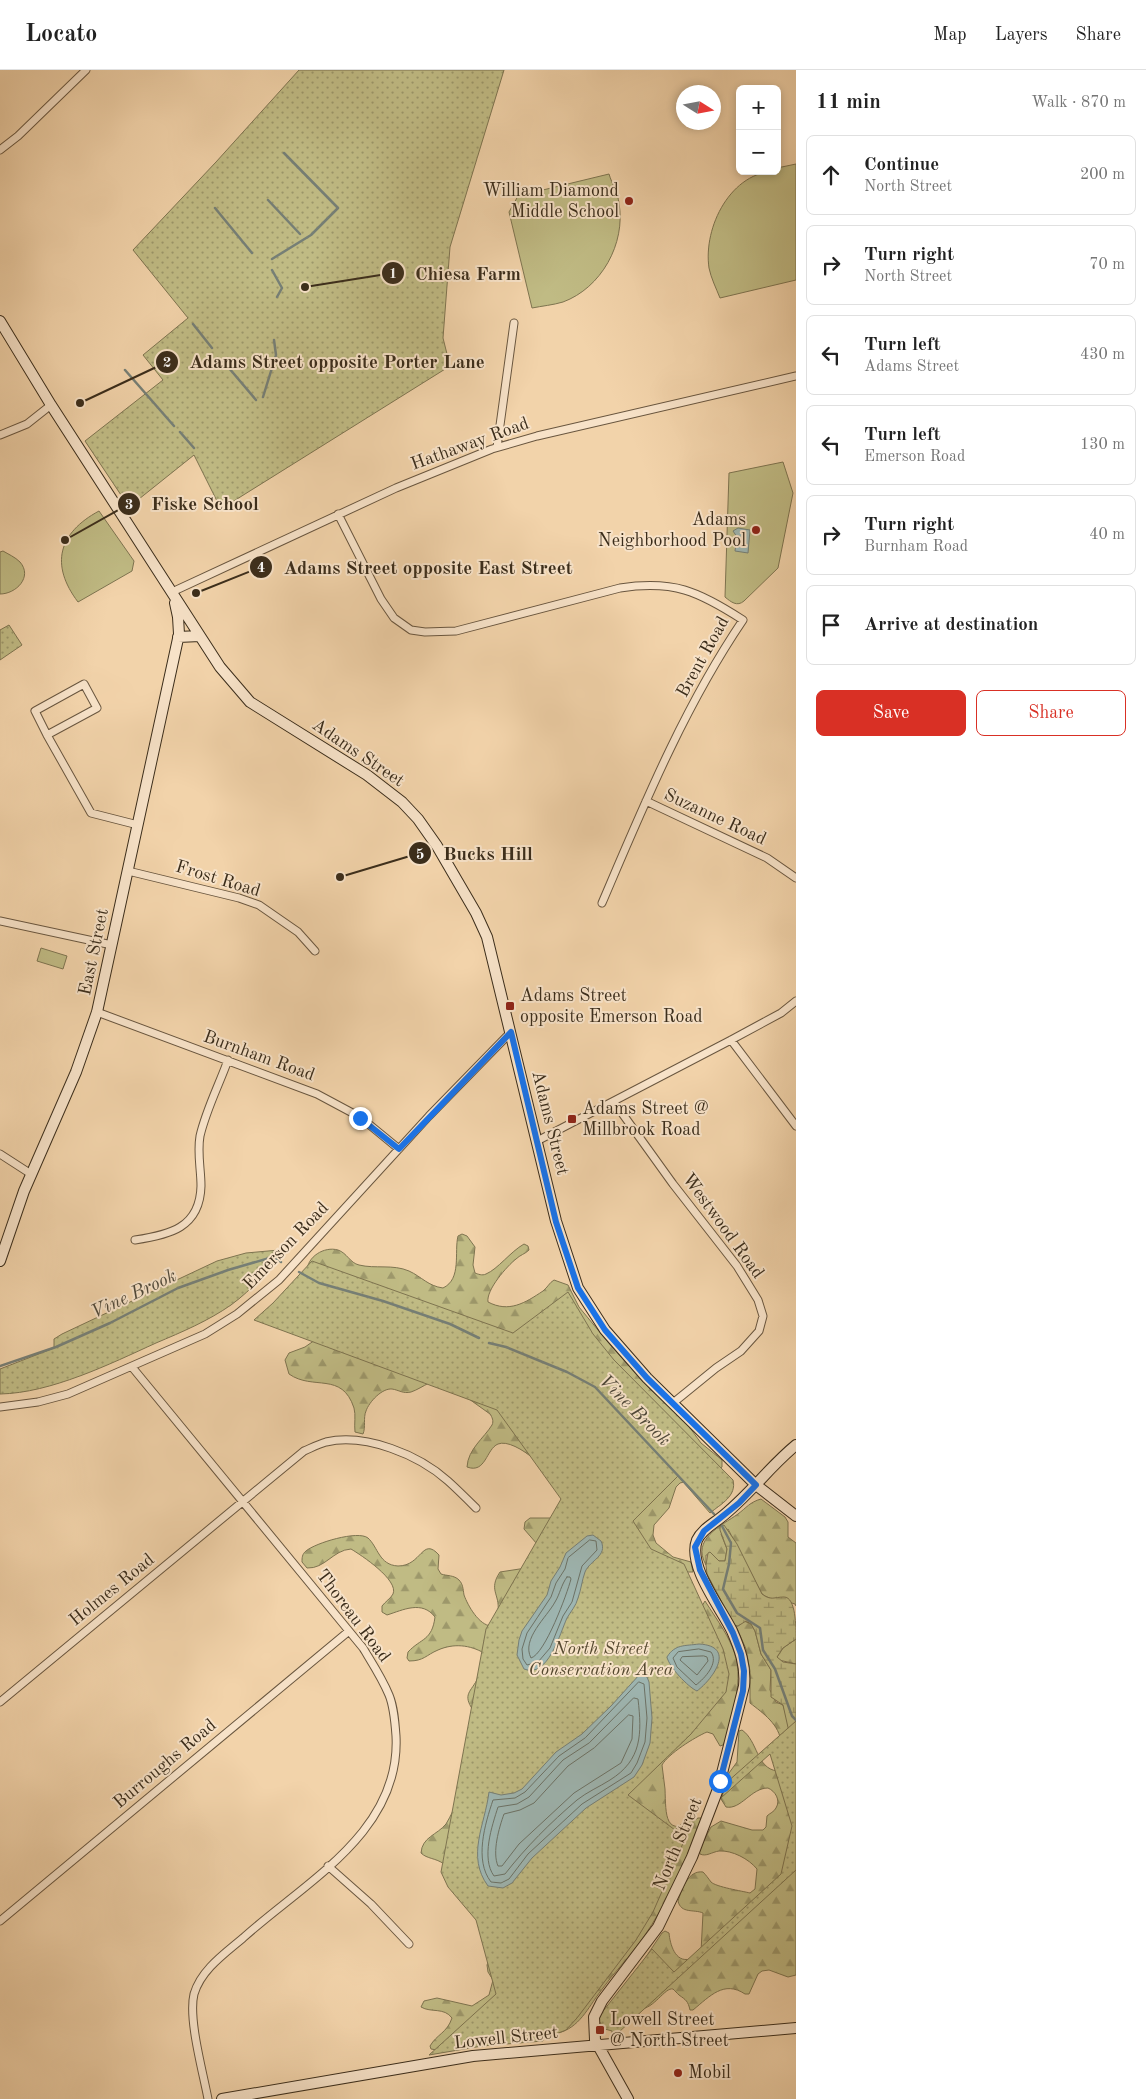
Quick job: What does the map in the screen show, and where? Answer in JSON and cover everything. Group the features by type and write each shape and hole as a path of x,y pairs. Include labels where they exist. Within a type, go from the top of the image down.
{"main road":[{"name":"Adams Street","path":"0,321 51,405 220,667 250,702 367,775 402,802 418,820 436,846 472,905 487,937 556,1222 578,1288 605,1330 647,1378 756,1485 796,1516"},
{"name":"East Street","path":"0,1261 31,1174 76,1072 97,1012 178,637 178,617 172,592"},
{"path":"178,637 200,636"},
{"name":"North Street","path":"628,2099 598,2045 594,2033 595,2013 666,1914 704,1831 720,1781 743,1691 744,1671 741,1654 733,1633 700,1570 695,1547 704,1531 739,1503 775,1464 796,1445"},
{"name":"Lowell Street","path":"222,2099 473,2056 796,2028"}],"street":[{"path":"0,150 18,136 86,70"},
{"path":"497,447 514,323"},
{"name":"Hathaway Road","path":"172,592 338,514 497,447 796,376"},
{"path":"0,435 27,424 51,405"},
{"name":"Brent Road","path":"338,514 381,599 394,618 411,630 425,632 456,631 620,588 642,585 667,586 688,590 712,600 743,620 706,679 646,801 602,903"},
{"path":"47,735 97,708 84,684 35,711 47,735 91,813 138,825"},
{"name":"Suzanne Road","path":"646,801 767,858 796,878"},
{"name":"Frost Road","path":"128,871 234,897 259,906 298,932 315,951"},
{"path":"0,921 112,945"},
{"path":"537,1141 781,1013 796,1001"},
{"name":"Burnham Road","path":"97,1012 317,1094 360,1118 399,1149"},
{"name":"Emerson Road","path":"0,1407 38,1402 68,1394 205,1334 237,1314 269,1290 399,1149 511,1032"},
{"path":"731,1040 796,1126"},
{"path":"135,1240 164,1235 183,1226 197,1209 201,1187 198,1151 201,1135 228,1060"},
{"name":"Westwood Road","path":"614,1102 673,1184 737,1266 758,1300 763,1316 759,1331 741,1352 716,1368 673,1403"},
{"path":"0,1154 31,1174"},
{"name":"Thoreau Road","path":"132,1367 363,1648 382,1679 390,1697 395,1721 395,1766 387,1793 364,1832 328,1866 260,1922 202,1976 194,1995 193,2013 208,2099"},
{"name":"Holmes Road","path":"0,1702 304,1450 327,1442 352,1441 381,1445 405,1454 447,1480 476,1508"},
{"name":"Burroughs Road","path":"0,1921 349,1631"},
{"path":"328,1866 372,1904 409,1944"}],"green space":[{"path":"299,70 504,70 450,247 443,338 450,366 221,509 194,455 129,507 85,441 163,380 143,355 188,318 133,250"},
{"path":"796,164 796,280 720,298 710,272 708,252 716,219 734,191 746,180 757,175 781,175 781,167"},
{"path":"609,174 618,200 620,218 619,234 608,263 589,286 577,295 563,302 532,308 509,212 518,196"},
{"name":"Adams Neighborhood Pool","path":"783,462 793,493 778,568 744,601 739,604 734,603 725,597 729,473"},
{"path":"99,511 134,561 132,571 78,602 69,588 64,575 63,551 74,529"},
{"path":"3,551 20,562 25,573 24,579 17,588 0,594 0,552"},
{"path":"9,625 22,645 0,660 0,630"},
{"path":"41,948 67,956 63,969 37,961"},
{"name":"North Street Conservation Area","path":"462,1234 467,1236 475,1247 473,1265 475,1273 480,1275 491,1272 524,1244 528,1246 529,1250 512,1262 498,1279 490,1291 488,1302 503,1307 510,1307 530,1299 543,1291 554,1280 568,1285 579,1307 612,1347 651,1390 682,1417 701,1443 722,1460 722,1467 712,1475 680,1483 676,1487 669,1508 654,1525 653,1535 656,1543 673,1557 691,1562 693,1572 682,1572 702,1606 705,1601 730,1641 737,1665 738,1678 733,1712 723,1745 720,1746 713,1734 707,1732 676,1751 662,1765 669,1822 679,1826 698,1818 701,1818 701,1821 675,1881 652,1924 582,2017 572,2027 558,2033 437,2050 431,2049 430,2046 445,2030 452,2018 445,2012 421,2007 424,2001 437,1998 472,2006 489,1995 493,1980 488,1972 487,1965 496,1944 444,1864 421,1853 424,1843 446,1824 460,1800 473,1710 468,1697 479,1675 484,1653 473,1648 450,1646 422,1659 409,1661 407,1658 408,1652 429,1635 434,1625 435,1617 430,1612 424,1609 412,1608 387,1615 382,1612 382,1606 393,1594 393,1588 385,1575 351,1549 339,1553 313,1568 307,1568 302,1562 302,1556 306,1551 318,1544 346,1536 363,1536 368,1538 383,1559 392,1565 398,1566 412,1562 425,1550 433,1550 439,1555 438,1569 441,1574 453,1576 459,1580 474,1614 482,1622 491,1626 498,1613 495,1583 500,1572 526,1568 537,1544 524,1529 525,1522 530,1518 552,1518 560,1503 561,1493 552,1478 535,1460 515,1446 506,1443 498,1444 494,1447 478,1467 467,1467 470,1455 493,1421 490,1414 462,1394 429,1383 411,1392 388,1389 376,1396 368,1407 365,1414 363,1434 355,1432 354,1408 349,1397 342,1389 334,1385 298,1379 289,1374 285,1360 289,1353 305,1347 315,1340 307,1271 310,1261 317,1254 327,1250 338,1250 356,1264 403,1269 414,1273 433,1285 443,1288 453,1278 458,1236"},
{"path":"280,1246 288,1249 254,1285 231,1305 204,1321 80,1376 39,1389 0,1394 0,1369 54,1348 54,1339 62,1334 217,1261 246,1253 279,1250"},
{"name":"North Street Conservation Area","path":"312,1261 513,1333 568,1292 593,1334 614,1360 733,1480 733,1491 723,1503 710,1513 678,1476 633,1521 651,1549 684,1564 723,1649 729,1674 726,1692 691,1734 628,1795 675,1830 698,1809 653,1912 636,1940 566,2030 543,2039 543,2041 482,2046 429,2055 496,1994 476,1920 448,1887 441,1872 486,1629 561,1499 497,1410 254,1320 273,1303"},
{"path":"761,1499 785,1517 788,1522 788,1537 796,1543 796,1606 795,1604 769,1598 762,1594 728,1529 721,1534 727,1549 725,1561 719,1561 712,1554 706,1555 706,1565 702,1556 702,1548 710,1534 751,1503"},
{"path":"724,1525 737,1544 762,1594 770,1598 788,1598 793,1607 796,1639 783,1648 777,1657 783,1662 796,1664 796,1748 789,1732 783,1705 771,1697 771,1670 761,1654 755,1631 751,1624 746,1621 738,1626 734,1625 707,1574 708,1553 710,1552 719,1561 725,1561 727,1549 720,1530 720,1527"},
{"path":"744,1621 751,1624 755,1631 761,1654 771,1670 770,1690 776,1702 783,1705 796,1748 796,1975 788,1977 769,1970 762,1971 758,1974 749,1994 737,1990 724,1989 711,1995 693,2010 690,2010 685,2000 673,1989 670,1989 650,2006 640,2009 627,1985 662,1933 665,1931 669,1933 674,1952 681,1958 690,1959 701,1952 703,1913 682,1908 678,1901 686,1881 693,1874 703,1872 711,1882 718,1886 750,1893 755,1889 757,1869 750,1862 729,1852 719,1851 705,1855 700,1854 699,1850 711,1827 721,1821 752,1830 763,1830 766,1827 767,1816 774,1811 778,1802 773,1791 768,1788 756,1791 731,1807 726,1807 721,1799 729,1773 737,1762 739,1731 742,1730 747,1735 761,1760 770,1769 777,1771 781,1750 778,1731 765,1715 750,1703 750,1671 746,1649 736,1626"},
{"path":"796,1639 796,1664 779,1660 777,1657 783,1648"},
{"path":"796,1721 796,1870 619,2032 612,2033 612,2031 605,2029 599,2021 600,2015 652,1949 674,1972 781,1874 792,1826 770,1754 722,1797 726,1783"}],"water":[{"path":"738,528 750,530 748,553 735,551 737,537 733,531"},
{"path":"593,1535 601,1541 602,1550 585,1572 575,1606 567,1618 552,1653 540,1667 532,1670 524,1669 517,1655 522,1631 547,1595 551,1581 566,1553 587,1536"},
{"path":"699,1644 710,1646 717,1650 719,1656 715,1671 697,1691 679,1676 667,1657 677,1648"},
{"path":"640,1674 647,1677 649,1682 652,1718 650,1743 642,1765 634,1777 586,1808 532,1858 512,1883 503,1888 488,1886 478,1863 478,1852 489,1792 501,1795 514,1793 522,1789 556,1752 582,1734"}],"waterway":[{"path":"272,259 311,235 338,208 284,153"},
{"path":"268,200 300,234"},
{"path":"215,208 252,253"},
{"path":"272,270 282,288 277,297"},
{"path":"193,324 212,348"},
{"path":"263,397 276,355 274,340"},
{"path":"223,361 256,400"},
{"path":"125,370 174,426"},
{"path":"180,432 194,448"},
{"name":"Vine Brook","path":"0,1366 56,1347 110,1323 178,1288 228,1270 273,1257 281,1262"},
{"name":"Vine Brook","path":"299,1272 319,1283 383,1301 450,1324 479,1338"},
{"name":"Vine Brook","path":"489,1343 506,1347 567,1372 595,1387 714,1514"},
{"name":"Vine Brook","path":"722,1526 731,1543 729,1564 723,1589 737,1613 760,1628 763,1650 775,1669 792,1716 796,1720"}],"place":[{"name":"William Diamond Middle School","path":"629,201"},
{"name":"Chiesa Farm","path":"305,287"},
{"name":"Adams Street opposite Porter Lane","path":"80,403"},
{"name":"Adams Neighborhood Pool","path":"756,530"},
{"name":"Fiske School","path":"65,540"},
{"name":"Adams Street opposite East Street","path":"196,593"},
{"name":"Bucks Hill","path":"340,877"},
{"name":"Adams Street opposite Emerson Road","path":"510,1006"},
{"name":"Adams Street @ Millbrook Road","path":"572,1119"},
{"name":"Lowell Street @ North Street","path":"600,2030"},
{"name":"Mobil","path":"678,2073"}],"route":[{"path":"360,1118 399,1149 511,1032 556,1222 578,1288 605,1330 647,1378 756,1485 739,1503 704,1531 695,1547 700,1570 733,1633 741,1654 744,1671 743,1691 720,1781"}]}
